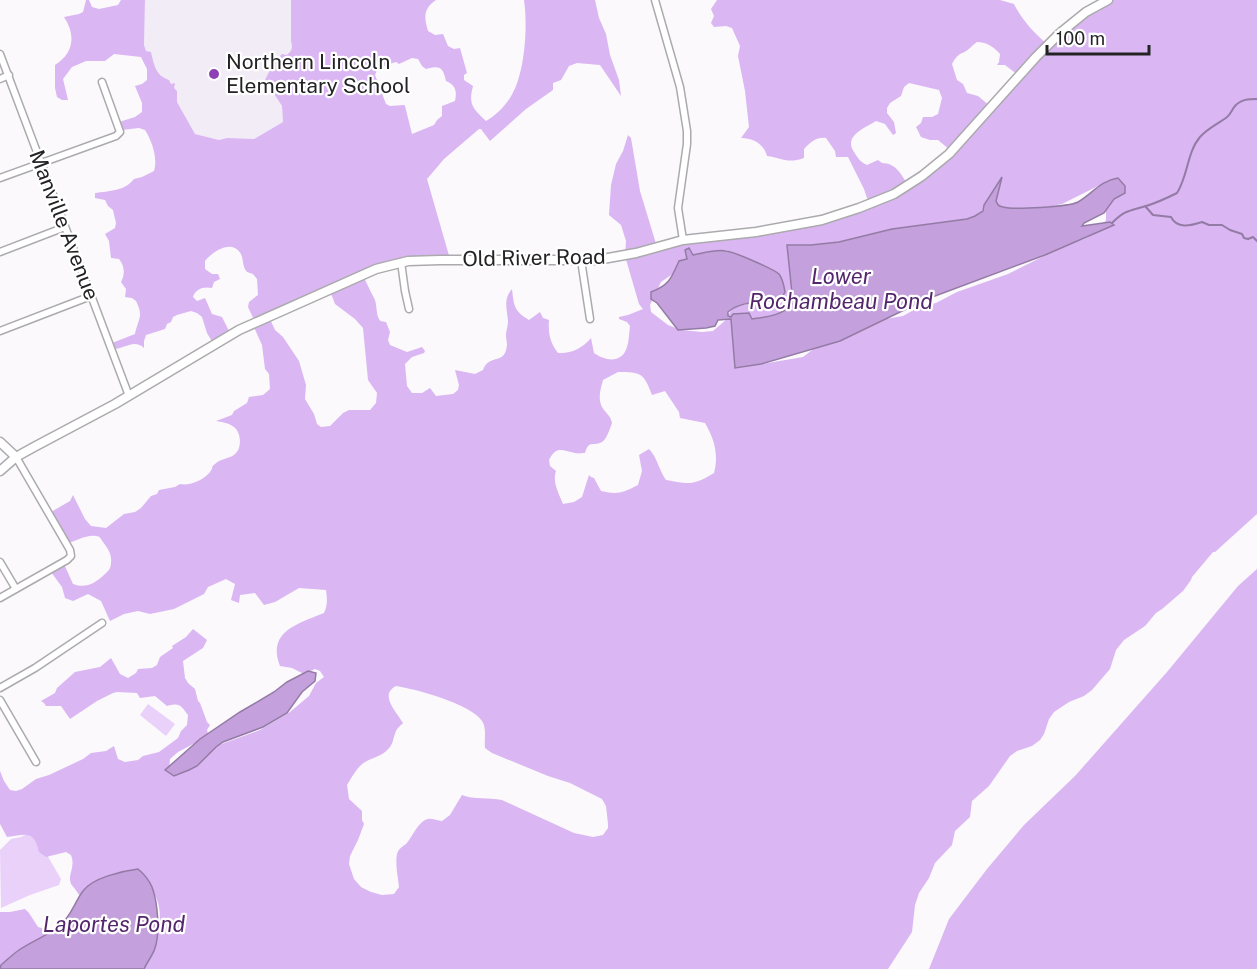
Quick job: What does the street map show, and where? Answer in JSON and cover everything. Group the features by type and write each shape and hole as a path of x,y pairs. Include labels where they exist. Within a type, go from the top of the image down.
{"main road":[{"name":"Old River Road","path":"0,471 16,457 129,396 239,330 376,269 401,262 451,259 581,260 612,258 682,240 756,232 814,221 860,208 894,194 922,176 949,154 1060,33 1086,12 1108,0"},
{"path":"0,442 16,457"}],"street":[{"path":"655,0 680,87 687,130 678,208 682,240"},
{"name":"Manville Avenue","path":"0,54 129,396"},
{"path":"0,79 9,75"},
{"path":"0,178 116,136 120,132 102,82"},
{"path":"0,252 65,227"},
{"path":"581,260 590,318"},
{"path":"401,262 409,309"},
{"path":"0,331 91,296"},
{"path":"0,598 71,556 70,550 16,457"},
{"path":"0,562 16,589"},
{"path":"0,688 44,663 102,623"},
{"path":"0,700 36,762"}],"shaded area":[{"path":"86,0 89,0 92,7 99,9 118,5 121,0 145,0 144,45 146,51 151,52 156,69 161,75 171,84 175,83 177,102 195,134 219,140 254,139 283,122 282,106 265,80 274,62 282,54 286,55 292,49 291,0 436,0 427,10 428,31 435,35 443,34 448,46 454,49 460,48 467,73 464,75 464,80 473,86 471,102 486,121 508,101 519,77 526,23 524,0 595,0 619,80 621,96 600,65 577,63 569,66 561,80 553,83 553,90 526,109 490,141 479,129 444,159 427,179 450,259 411,262 363,276 375,300 377,315 381,321 386,322 390,332 388,340 390,345 407,352 422,347 425,351 412,357 405,364 407,386 412,393 422,393 430,388 436,396 453,394 458,390 455,370 475,374 483,370 489,362 500,358 506,351 508,321 506,308 512,289 514,304 520,314 529,320 540,312 543,318 549,320 550,338 558,353 576,350 591,338 594,353 603,358 617,358 625,352 630,326 619,317 643,309 639,304 625,256 626,241 621,225 609,215 611,185 616,164 628,135 631,138 640,191 657,247 822,220 869,204 848,157 836,157 835,151 826,138 816,139 809,144 804,149 804,158 789,161 767,156 757,142 741,138 749,127 738,56 740,46 732,28 714,27 711,23 714,16 711,9 717,0 1000,0 1014,4 1029,26 1047,44 1060,33 1112,0 1257,0 1257,514 1213,552 1183,591 1156,613 1145,626 1124,640 1116,650 1110,669 1092,690 1054,712 1040,740 1010,756 989,786 972,801 970,817 955,831 952,845 935,863 919,893 915,905 912,932 888,969 137,969 151,953 159,930 160,914 154,894 130,872 103,879 80,897 70,880 73,864 71,855 66,852 46,857 39,852 35,840 29,835 7,837 0,824 0,771 10,790 16,791 91,753 106,751 114,746 118,759 125,762 159,752 178,738 187,725 188,715 180,706 175,704 167,706 155,696 140,698 137,693 117,692 97,701 70,719 61,706 46,706 41,701 55,693 57,688 75,672 100,667 111,658 120,674 128,678 138,669 152,668 157,665 160,657 193,629 207,640 203,648 183,661 185,678 195,689 198,701 210,725 207,730 210,735 178,752 170,759 169,770 176,775 180,774 192,765 205,750 260,730 290,712 309,696 316,683 324,677 320,671 315,669 304,674 292,668 280,666 277,654 278,644 281,636 288,630 324,613 327,599 326,590 299,588 275,602 264,605 255,593 240,595 239,603 231,600 235,584 226,579 208,587 204,594 174,609 150,614 138,611 124,614 110,621 101,601 88,594 73,601 65,598 62,587 51,572 64,564 73,584 86,585 106,573 111,560 108,549 98,537 89,536 68,543 51,512 70,501 73,495 91,526 106,528 124,514 141,508 159,490 201,480 212,466 234,455 239,447 239,436 236,429 216,421 232,415 234,411 247,403 249,397 263,395 270,389 262,345 248,307 249,302 258,295 257,279 244,268 241,254 233,247 222,248 205,261 205,269 212,274 218,274 220,279 214,282 212,288 198,290 193,297 197,301 205,298 212,314 222,317 230,333 214,345 202,317 191,311 173,317 165,329 146,335 144,348 134,344 115,349 112,343 135,334 140,311 136,301 125,297 126,289 121,282 124,270 121,262 119,259 111,258 109,241 105,234 115,228 113,210 105,200 95,198 95,193 121,188 134,179 154,171 155,155 145,130 139,128 122,130 119,122 142,112 142,103 135,86 147,80 147,69 141,57 114,54 105,61 86,61 72,67 63,79 68,100 57,97 55,65 66,55 71,43 70,30 64,17 83,12","holes":["977,42 993,47 1000,54 997,65 1005,65 1018,75 990,106 978,96 967,93 963,84 957,80 952,64 959,55","412,58 418,59 426,69 440,68 446,81 454,87 456,92 455,101 442,106 442,116 434,125 412,134 405,106 386,104 375,75 378,68 396,62 399,64","909,83 939,90 942,98 938,114 923,117 921,123 916,127 921,137 938,140 950,150 908,185 895,167 878,160 867,165 859,160 851,146 853,137 876,121 885,124 893,135 896,133 894,122 887,113 887,108 890,103 901,96 904,87","1098,186 1106,205 1106,220 1098,232 1008,274 957,292 936,303 919,307 903,316 868,322 829,337 803,357 756,365 737,360 745,315 751,316 754,320 795,314 936,223 968,222 990,204 1010,214 1062,204","725,250 775,271 780,281 783,298 781,303 738,305 713,331 681,330 668,325 651,312 650,305 661,282 705,252","330,291 335,304 363,328 368,380 377,393 376,403 370,410 349,410 330,426 321,427 317,424 305,399 306,385 299,361 283,337 275,330 269,317","618,372 632,372 641,375 647,382 652,395 665,391 679,412 680,418 705,423 715,447 714,473 691,483 666,480 649,449 639,455 642,471 638,485 616,493 601,491 594,478 589,475 582,497 574,502 563,504 555,484 556,471 550,466 549,460 557,451 585,453 590,445 602,442 612,423 600,403 603,380","396,686 442,698 467,709 484,724 485,748 492,753 570,783 602,799 606,806 608,828 603,835 593,837 574,833 502,800 462,795 450,815 442,821 424,820 399,850 396,862 399,887 394,894 382,895 361,887 354,879 349,864 350,856 364,824 362,811 349,799 347,785 362,764 387,750 392,744 396,731 403,723 391,703 389,694"]},
{"name":"Northern Lincoln Elementary School","path":"145,0 291,0 293,46 290,53 265,80 282,106 283,122 253,139 219,140 195,134 177,102 177,92 155,69 151,52 146,51 144,45"},
{"path":"1257,569 1257,969 929,969 949,919 987,869 1024,825 1075,776 1167,672 1238,586"},
{"path":"148,704 175,724 166,736 140,715"},
{"path":"33,831 61,879 59,885 1,908 0,850 11,839"},
{"path":"25,909 38,927 53,933 42,938 10,964 0,969 0,912"}],"water":[{"name":"Lower Rochambeau Pond","path":"1002,177 996,201 999,206 1008,208 1040,208 1073,204 1106,182 1118,178 1125,186 1125,193 1114,199 1104,213 1082,226 1110,222 1114,225 1045,255 927,299 840,341 761,364 735,368 731,319 718,320 715,326 706,328 678,330 657,303 651,299 651,292 669,281 679,261 687,259 685,250 689,248 693,255 726,251 754,261 779,274 785,292 781,299 739,305 728,312 728,316 749,313 752,319 775,315 793,303 787,245 839,242 892,229 967,219 983,211 984,205"},
{"path":"308,671 316,673 315,681 302,692 287,713 263,727 223,742 197,766 189,770 174,776 165,770 200,739 287,682"},
{"name":"Laportes Pond","path":"138,869 152,887 158,918 155,948 144,969 0,969 1,965 17,952 50,933 63,922 87,886 108,876"}],"waterway":[{"path":"1112,223 1128,212 1177,193 1192,150 1200,137 1227,117 1240,102 1257,99"},
{"path":"1145,206 1153,215 1171,217 1180,225 1202,222 1209,225 1222,225 1242,234 1244,238 1253,237 1257,241"}],"place":[{"name":"Northern Lincoln Elementary School","path":"214,74"}]}
